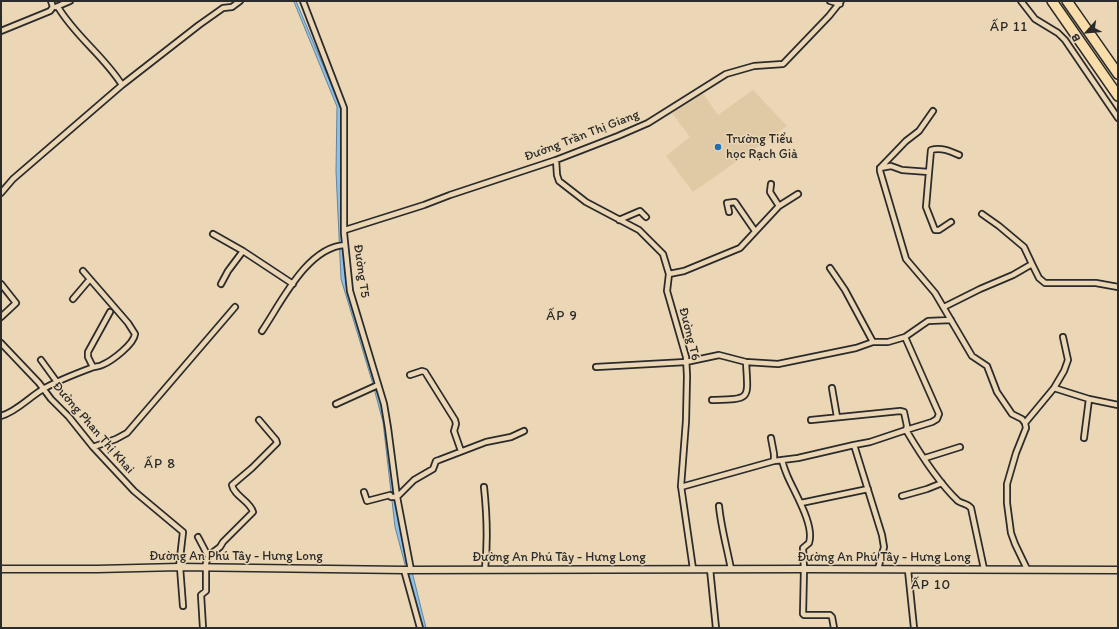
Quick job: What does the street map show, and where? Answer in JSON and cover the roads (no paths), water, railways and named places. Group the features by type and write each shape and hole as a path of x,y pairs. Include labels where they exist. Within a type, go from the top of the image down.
{"highway":[{"path":"1052,1 1118,96"},
{"path":"1068,1 1118,74"}],"street":[{"path":"51,1 73,29 113,71 122,85"},
{"path":"1,31 70,1"},
{"path":"1,194 13,179 122,85 205,21 225,7 232,7 240,1"},
{"name":"Đường T5","path":"303,1 344,108 343,140 345,245 350,291 384,404 388,428 394,497 407,570 420,628"},
{"path":"830,1 840,3"},
{"path":"1021,1 1035,19 1058,33 1065,40 1118,118"},
{"name":"Đường Trần Thị Giang","path":"345,230 556,160 618,136 648,123 726,74 754,66 783,64 840,3"},
{"path":"880,168 906,141 919,131 933,111"},
{"path":"951,222 939,230 935,230 926,207 931,150 935,148 942,149 959,155"},
{"name":"Đường T6","path":"556,160 556,175 560,181 586,202 639,230 663,254 669,274 667,291 686,357 688,376 681,488 693,569"},
{"path":"880,168 890,166 902,170 929,172"},
{"path":"880,168 906,259 935,293 972,356 987,366 997,392 1012,414 1022,419 1025,423 1026,428 1016,453 1007,484 1007,503 1011,533 1027,569"},
{"path":"771,184 770,192 779,206"},
{"path":"669,274 684,271 740,248 779,206 798,194"},
{"path":"729,212 727,204 735,202 755,231"},
{"path":"619,220 640,211 646,217"},
{"path":"982,214 1024,247 1040,278 1045,283 1096,283 1118,287"},
{"path":"213,234 243,251 292,284"},
{"path":"262,331 292,284 308,264 316,257 338,245 345,245"},
{"path":"221,284 228,271 243,251"},
{"path":"944,307 1013,275 1032,264"},
{"path":"830,268 845,290 874,342"},
{"path":"1,416 9,413 43,389 57,382 93,367 101,366 111,360 133,340 135,334 128,322 83,271"},
{"path":"73,299 90,279"},
{"path":"1,284 16,304 1,317"},
{"path":"93,447 116,439 126,433 235,307"},
{"path":"93,367 88,357 88,352 110,312"},
{"path":"596,367 686,362 719,355 746,362 778,364 856,348 874,342 888,342 905,337 928,321 951,320"},
{"path":"681,488 782,460 798,458 870,442 932,422 939,417 905,337"},
{"path":"1025,423 1054,388 1064,372 1068,360 1063,337"},
{"name":"Đường Phan Thị Khai","path":"1,343 69,417 93,447 134,492 183,532 180,567"},
{"path":"41,360 57,382"},
{"path":"712,400 739,398 746,395 748,390 746,362"},
{"path":"410,375 422,371 425,372 456,422 454,431 461,451"},
{"path":"336,404 378,385"},
{"path":"832,388 837,417"},
{"path":"1054,388 1118,405"},
{"path":"1084,438 1089,398"},
{"path":"811,420 900,411 904,412 906,430 942,483 959,502 969,505 971,508 984,569"},
{"path":"208,556 220,548 223,542 254,512 249,504 233,489 232,485 252,468 277,443 259,420"},
{"path":"364,492 367,501 390,495 394,497 414,480 433,469 436,461 486,442 516,435 524,431"},
{"path":"771,438 774,462"},
{"path":"854,445 882,535 884,547 878,569"},
{"path":"925,458 960,447"},
{"path":"782,460 786,474 801,503 807,520 810,540 809,543 803,548 803,614 831,615 834,628"},
{"path":"902,496 942,483"},
{"path":"484,487 487,544 485,569"},
{"path":"801,503 868,489"},
{"path":"718,506 731,569"},
{"path":"198,537 208,556 206,567 206,591 201,595 203,628"},
{"path":"180,567 183,606"},
{"name":"Đường An Phú Tây - Hưng Long","path":"1,569 206,567 407,570 1118,570"},
{"path":"710,569 716,628"},
{"path":"908,570 914,628"}],"water":[{"path":"294,1 296,1 341,108 342,219 346,277 349,295 383,408 398,515 426,628 422,628 395,527 383,422 341,279 336,171 337,107"}],"place":[{"name":"Trường Tiểu học Rạch Già","path":"718,147"}],"district":[{"name":"ẤP 11","path":"1009,27"},
{"name":"ẤP 9","path":"562,316"},
{"name":"ẤP 8","path":"160,464"},
{"name":"ẤP 10","path":"931,585"}]}
